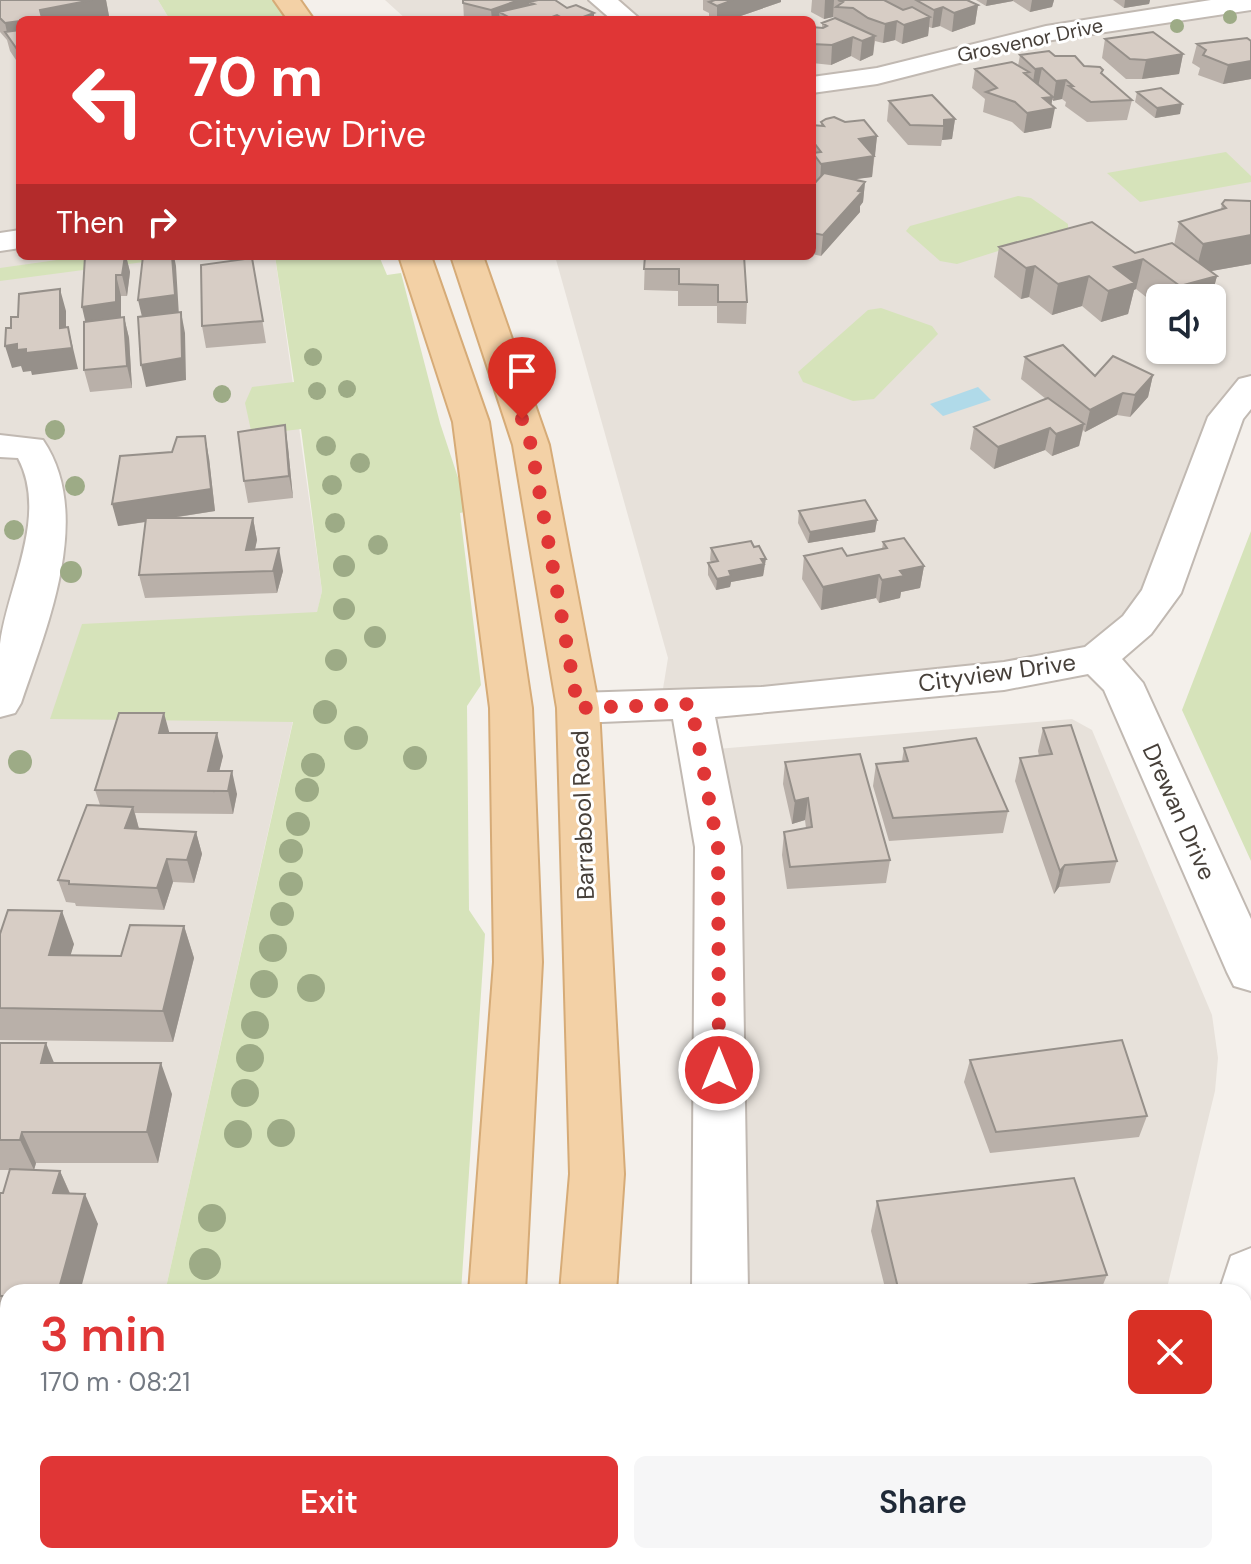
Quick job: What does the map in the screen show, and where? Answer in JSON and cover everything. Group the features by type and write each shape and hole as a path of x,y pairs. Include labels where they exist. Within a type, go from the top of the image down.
{"main road":[{"path":"416,260 471,422 511,708 518,962 498,1284"},
{"name":"Barrabool Road","path":"468,260 531,445 578,708 597,1174 589,1284"},
{"path":"511,708 578,708"}],"street":[{"path":"602,0 623,16"},
{"name":"Grosvenor Drive","path":"816,85 858,83 980,48 1036,36 1251,2"},
{"name":"Cityview Drive","path":"578,708 761,701 1004,676 1097,659 1137,625 1161,593 1226,417 1251,386"},
{"path":"0,703 34,594 45,524 42,471 15,447"},
{"name":"Drewan Drive","path":"1097,659 1122,683 1251,972"},
{"path":"691,704 718,847 720,1284"}],"shaded area":[{"path":"0,0 158,0 168,16 16,16 16,260 276,260 322,591 167,1284 0,1284"},
{"path":"385,0 1251,0 1251,387 1160,595 1106,652 660,707 668,658 556,260 816,260 816,16 403,16"},
{"path":"1072,719 1092,730 1212,1015 1218,1058 1215,1091 1168,1284 736,1284 717,749"}],"green space":[{"path":"158,0 273,0 286,16 168,16"},
{"path":"1226,152 1251,176 1251,182 1140,202 1107,173"},
{"path":"1018,196 1031,198 1068,224 1068,229 957,264 940,261 906,231 910,226"},
{"path":"57,260 159,260 0,281 0,268"},
{"path":"276,260 381,260 387,275 401,273 440,423 469,511 460,513 481,685 467,706 469,910 485,934 462,1284 167,1284 293,722 50,719 82,624 317,612 322,591 301,429 252,435 245,403 252,387 294,382"},
{"path":"881,308 932,326 938,334 874,399 853,401 803,382 798,372 868,310"},
{"path":"1251,531 1251,861 1182,710"}],"water":[{"path":"978,387 991,400 943,416 930,404"}],"building":[{"path":"0,0 92,0 40,10 42,16 16,16 16,22 5,23 0,18"},
{"path":"463,0 519,0 491,10 463,3"},
{"path":"555,0 567,8 576,5 594,13 586,16 506,16 499,12 534,4 529,2"},
{"path":"733,0 717,6 709,2"},
{"path":"838,0 884,0 903,10 912,7 930,17 904,25 897,21 885,24 853,8 836,7 843,2"},
{"path":"916,0 967,0 978,5 954,13 943,7 934,10"},
{"path":"835,18 875,36 862,41 853,37 832,45 816,44 816,27 827,26 822,23"},
{"path":"16,31 16,48 5,32"},
{"path":"1153,32 1183,54 1146,60 1130,59 1105,39"},
{"path":"1247,38 1251,41 1251,61 1228,65 1203,55 1206,50 1197,44"},
{"path":"1049,51 1055,56 1075,56 1084,66 1100,67 1103,70 1101,73 1132,100 1091,102 1069,86 1073,86 1066,80 1056,81 1042,68 1035,69 1020,55"},
{"path":"1012,62 1029,72 1024,73 1053,97 1043,98 1055,108 1027,113 1015,102 986,92 997,88 975,69"},
{"path":"1161,88 1182,104 1157,108 1137,92"},
{"path":"932,95 955,119 944,120 944,126 910,125 889,101"},
{"path":"834,117 845,122 864,120 877,136 859,139 874,156 821,164 816,157 816,153 821,152 816,145 816,125 824,126 821,122"},
{"path":"824,173 865,182 858,191 862,192 823,235 816,234 816,182"},
{"path":"1225,200 1251,201 1251,235 1203,244 1179,222 1226,208 1222,204"},
{"path":"1092,222 1135,253 1172,243 1217,276 1177,284 1143,259 1114,267 1135,283 1108,291 1089,276 1058,284 1035,266 1026,268 999,247"},
{"path":"85,260 124,260 122,275 116,275 116,302 82,307"},
{"path":"143,260 172,260 175,295 138,300"},
{"path":"252,260 263,321 202,326 201,265"},
{"path":"645,260 744,260 747,302 718,302 718,285 679,284 679,269 644,269"},
{"path":"60,289 60,328 68,327 72,348 26,353 26,349 17,350 17,344 5,346 6,328 11,328 11,317 18,317 19,294"},
{"path":"181,312 182,358 141,365 138,317"},
{"path":"124,317 127,366 84,370 84,322"},
{"path":"1063,345 1095,376 1113,356 1153,375 1135,395 1123,393 1090,410 1025,357"},
{"path":"1048,398 1084,424 1056,434 1050,428 998,447 974,427"},
{"path":"285,425 289,476 244,481 238,432"},
{"path":"205,436 211,489 112,504 120,456 172,452 177,437"},
{"path":"865,500 877,520 810,532 799,511"},
{"path":"146,518 253,518 246,550 279,548 273,571 139,575"},
{"path":"904,538 924,566 900,571 904,576 882,580 879,575 823,587 804,556 842,548 847,556 887,548 883,542"},
{"path":"751,541 754,547 759,546 766,559 761,559 764,564 729,571 731,576 717,579 708,563 718,561 711,548"},
{"path":"119,713 164,713 159,733 217,733 208,771 232,771 228,791 95,790"},
{"path":"1071,725 1117,861 1065,865 1060,871 1020,758 1052,754 1043,728"},
{"path":"976,738 1008,811 893,818 876,764 908,761 904,748"},
{"path":"860,754 890,860 790,867 784,832 812,827 808,798 795,801 785,762"},
{"path":"87,805 133,807 125,828 196,832 187,860 167,859 157,888 69,884 69,881 58,880"},
{"path":"8,910 62,911 49,955 121,956 130,925 184,926 163,1011 0,1008 0,934"},
{"path":"1122,1040 1147,1116 996,1132 970,1060"},
{"path":"0,1043 46,1043 41,1063 161,1063 147,1132 22,1132 20,1140 0,1140"},
{"path":"10,1169 60,1171 53,1193 85,1194 60,1284 0,1284 0,1193 3,1193"},
{"path":"1074,1178 1107,1275 1034,1284 897,1284 877,1201"}],"route":[{"path":"522,419 531,445 578,708 691,704 718,847 719,1070"}]}
